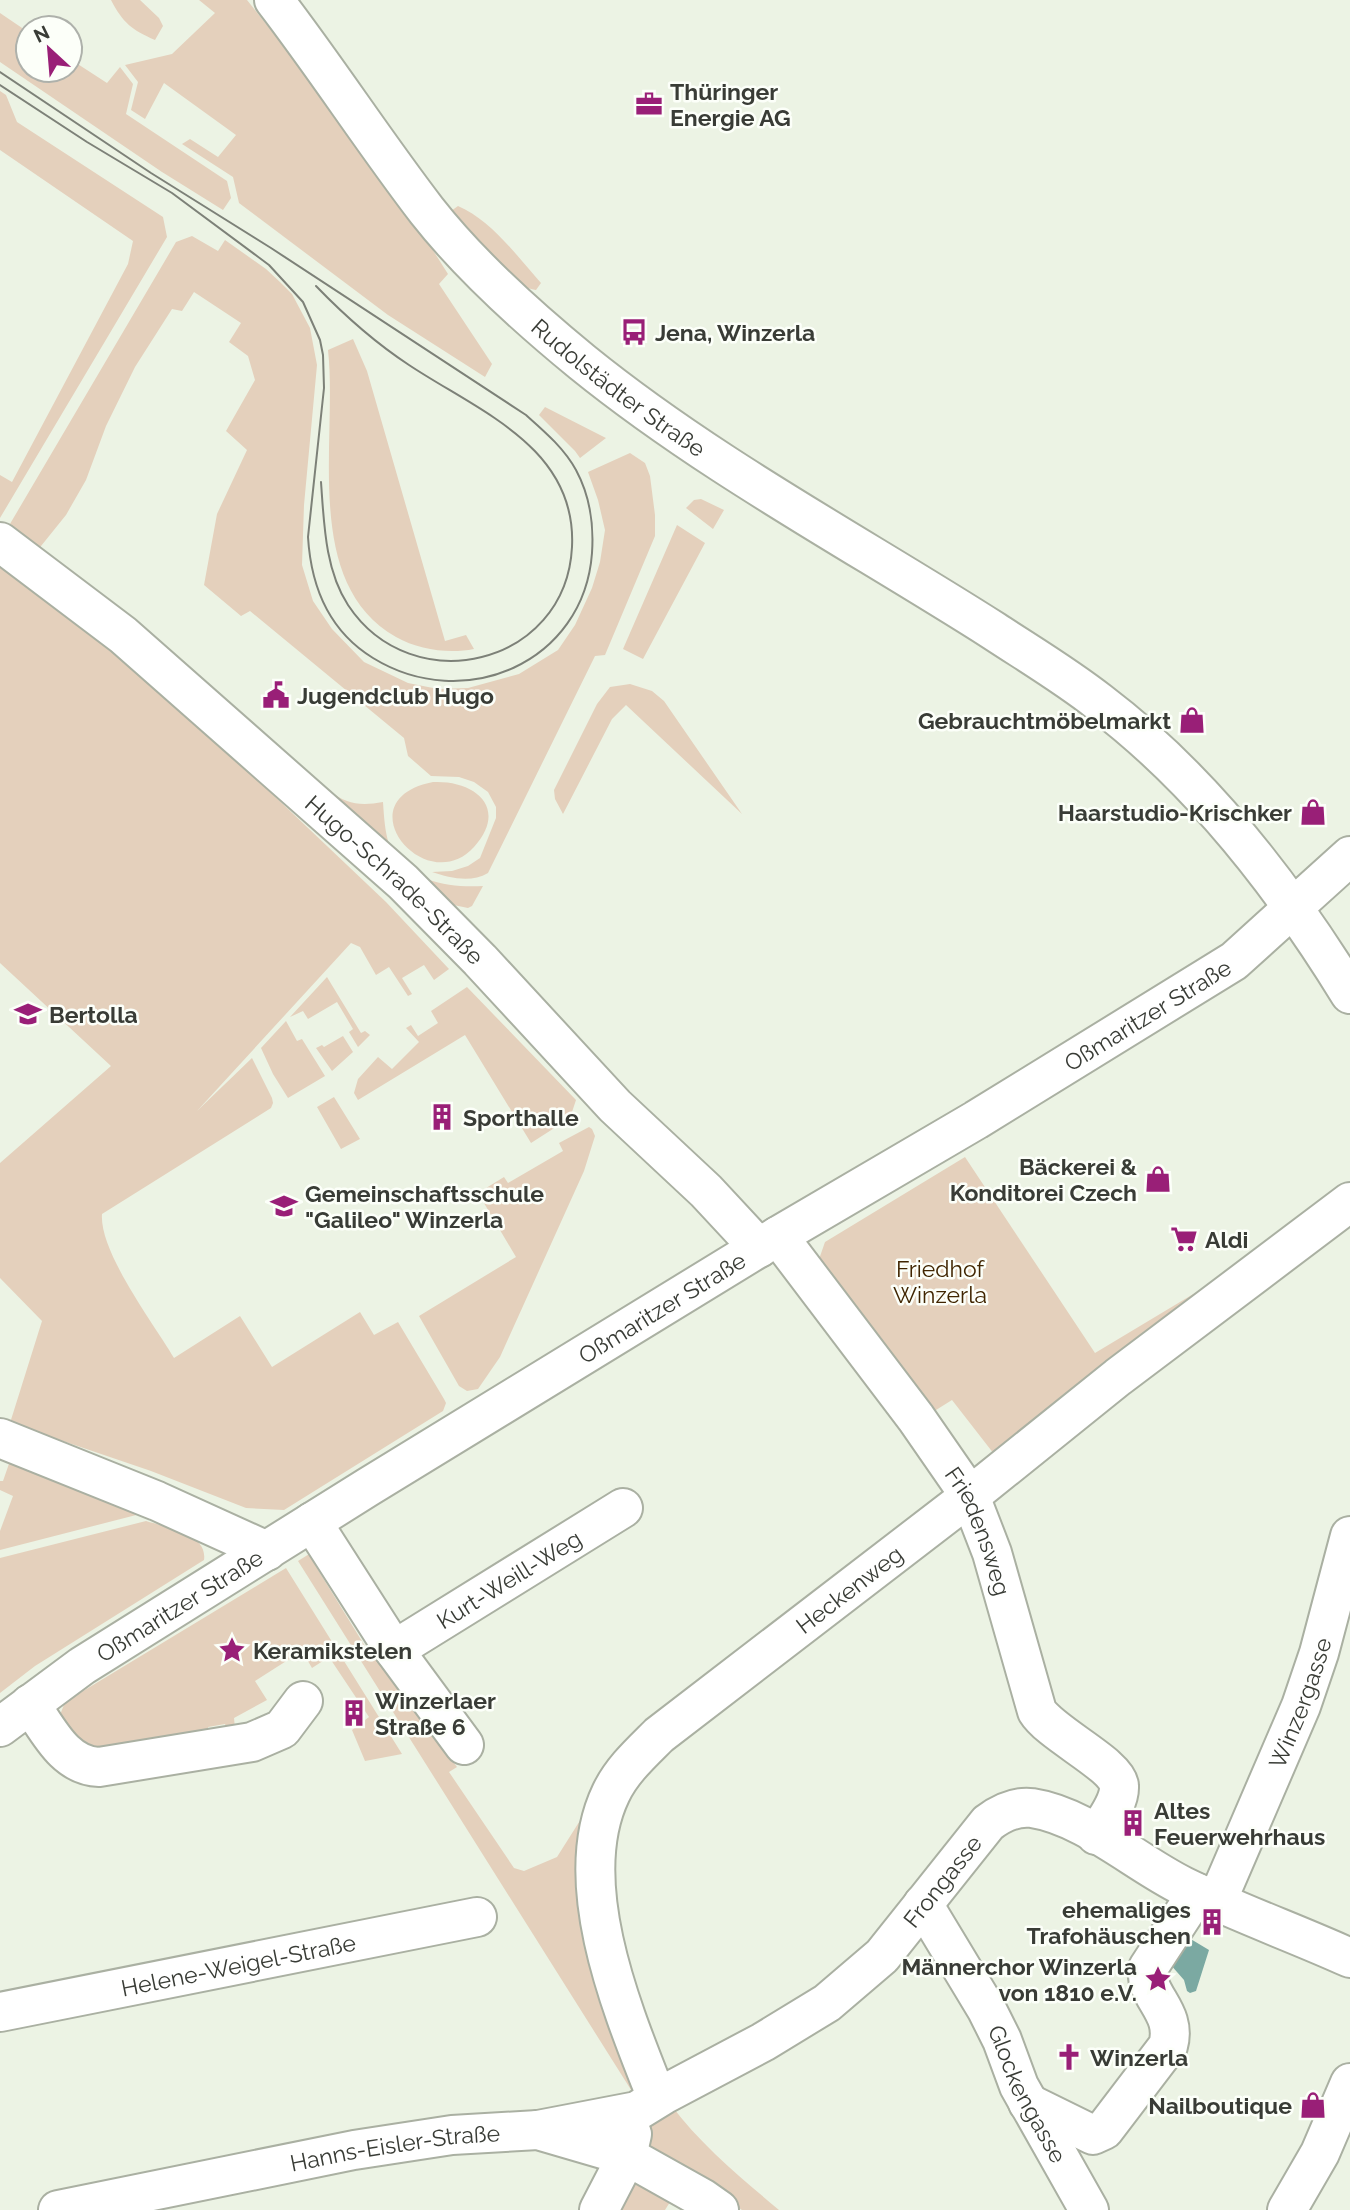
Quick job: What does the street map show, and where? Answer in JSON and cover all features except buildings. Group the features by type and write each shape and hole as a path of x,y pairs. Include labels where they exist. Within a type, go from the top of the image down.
{"street":[{"name":"Rudolstädter Straße","path":"274,0 316,54 430,214 508,297 553,339 689,439 786,503 922,585 1109,710 1200,792 1259,862 1293,910"},
{"name":"Hugo-Schrade-Straße","path":"0,541 123,635 404,882 615,1105 706,1191 769,1242"},
{"name":"Oßmaritzer Straße","path":"0,1727 82,1666 312,1522 1234,961 1350,856"},
{"path":"1293,910 1350,994"},
{"name":"Heckenweg","path":"647,2105 598,1916 594,1871 600,1819 612,1791 624,1773 659,1735 970,1496 1118,1377 1350,1202"},
{"name":"Friedensweg","path":"769,1242 916,1418 970,1496 992,1553 1037,1711 1050,1727 1105,1767 1118,1780 1119,1791 1114,1804 1096,1835"},
{"path":"0,1438 157,1501 267,1551"},
{"name":"Kurt-Weill-Weg","path":"394,1650 623,1508"},
{"path":"312,1522 394,1650 464,1745"},
{"name":"Winzergasse","path":"1028,2103 1093,2135 1104,2130 1168,2046 1170,2023 1149,1982 1148,1968 1207,1897 1301,1706 1319,1653 1350,1536"},
{"path":"30,1704 69,1757 86,1766 99,1767 251,1742 282,1729 303,1702"},
{"name":"Frongasse","path":"538,2130 647,2105 763,2042 827,2003 881,1956 989,1824 1003,1813 1015,1809 1034,1809 1059,1817 1096,1835 1182,1886 1350,1958"},
{"name":"Glockengasse","path":"923,1904 991,2016 1028,2103 1089,2210"},
{"name":"Helene-Weigel-Straße","path":"0,2012 477,1917"},
{"path":"1287,2210 1320,2153 1350,2083"},
{"path":"599,2210 627,2157 647,2105"},
{"name":"Hanns-Eisler-Straße","path":"58,2210 354,2150 452,2135 538,2130 627,2157 719,2210"}],"green space":[{"path":"111,0 140,0 159,18 163,26 155,40 129,25"},
{"path":"199,0 247,0 338,114 405,206 448,274 439,284 492,364 485,377 388,315 239,203 233,177 182,144 190,139 218,157 236,135 164,83 145,119 131,110 138,82 125,65 172,54 215,13"},
{"path":"0,13 14,22 14,72 0,62"},
{"path":"120,67 133,84 126,114 227,181 231,198 223,210 32,84 84,84 84,68 107,83"},
{"path":"0,91 6,95 17,122 163,217 167,237 0,518 0,475 12,482 128,264 133,241 0,150"},
{"path":"458,206 482,220 503,240 541,283 536,290 511,279 488,258 451,211"},
{"path":"192,236 218,251 225,240 266,269 292,294 310,328 317,365 304,505 302,565 313,601 332,629 364,662 408,683 438,689 468,688 519,674 558,650 575,625 592,588 600,562 605,530 588,472 630,453 645,463 650,476 655,536 605,655 595,656 488,873 475,878 460,878 432,872 452,871 468,866 480,858 496,818 496,807 488,792 474,782 459,777 431,776 408,756 404,738 250,611 241,616 204,585 217,514 247,450 226,431 255,380 248,356 229,342 241,323 194,292 182,311 172,309 135,367 106,426 86,480 66,515 37,551 7,529 176,242"},
{"path":"353,339 367,371 445,641 466,635 474,649 434,650 396,637 366,613 347,582 335,546 330,507 328,350"},
{"path":"545,407 606,438 580,458 539,415"},
{"path":"701,499 724,510 713,529 686,508 694,500"},
{"path":"677,525 705,543 643,659 623,649"},
{"path":"0,563 121,658 268,790 386,902 449,969 434,980 424,965 402,978 412,994 408,996 389,967 376,975 360,947 351,943 197,1111 252,1058 272,1098 271,1108 102,1214 103,1230 118,1267 174,1358 240,1316 272,1367 360,1312 374,1335 398,1322 444,1399 446,1403 443,1411 284,1510 246,1508 151,1471 10,1423 42,1321 0,1278 0,1163 111,1066 0,963"},
{"path":"630,684 652,691 664,701 742,814 626,705 612,719 563,814 555,799 554,790 597,704 610,687"},
{"path":"433,782 462,786 474,791 487,809 488,820 484,833 474,847 455,860 435,862 416,854 401,841 393,824 394,807 407,792"},
{"path":"329,790 354,803 383,802 388,841 401,862 410,870 433,881 458,886 483,886 472,906 468,908 439,902 323,797"},
{"path":"327,977 361,1033 365,1031 370,1035 358,1047 349,1032 353,1029 337,1002 308,1019 303,1011 290,1017"},
{"path":"467,987 576,1100 570,1118 531,1143 465,1035 358,1100 354,1093 358,1079 378,1057 392,1069 419,1042 406,1028 411,1025 418,1036 438,1023 431,1011"},
{"path":"286,1021 297,1041 302,1039 325,1076 288,1098 261,1048"},
{"path":"343,1036 353,1052 332,1071 316,1048 322,1045 324,1047"},
{"path":"334,1097 360,1139 341,1149 317,1107"},
{"path":"589,1127 595,1136 584,1171 500,1357 478,1389 467,1391 459,1386 419,1316 516,1257 478,1193 504,1177 508,1183 563,1151 559,1143"},
{"name":"Friedhof Winzerla","path":"965,1157 1095,1353 1260,1254 994,1454 952,1400 928,1415 817,1265 825,1242"},
{"path":"11,1458 144,1513 0,1550 0,1531 13,1496 0,1490 0,1481 3,1481"},
{"path":"146,1521 192,1537 199,1543 204,1560 35,1666 0,1693 0,1558"},
{"path":"314,1551 317,1556 315,1565 368,1651 372,1650 457,1767 449,1772 514,1868 524,1871 557,1857 581,1819 590,1820 637,2071 633,2093 298,1561"},
{"path":"286,1568 402,1754 365,1761 352,1730 369,1717 329,1657 312,1668 302,1651 255,1681 267,1700 234,1718 236,1738 229,1739 225,1724 208,1727 211,1742 80,1753 60,1715 65,1702"},
{"path":"671,2105 708,2147 779,2210 742,2210 711,2189 643,2151 639,2122"},
{"path":"622,2180 651,2190 670,2202 665,2210 607,2210"}],"water":[{"path":"1189,1938 1209,1950 1196,1991 1190,1993 1184,1980 1170,1964"}],"tram line":[{"path":"0,72 151,173 526,415 553,440 566,454 585,490 592,521 592,553 584,591 567,624 543,649 514,668 480,678 444,681 408,674 373,658 345,635 325,606 318,590 310,555 308,537 324,388 320,340 303,302 269,265 172,193 0,85"},
{"path":"316,286 384,347 492,416 541,458 558,483 569,512 572,547 563,588 543,620 515,643 482,657 445,661 409,654 376,635 348,605 340,591 327,546 321,482"}],"place":[{"name":"Thüringer Energie AG","path":"649,104"},
{"name":"Jena, Winzerla","path":"634,332"},
{"name":"Jugendclub Hugo","path":"276,695"},
{"name":"Gebrauchtmöbelmarkt","path":"1192,720"},
{"name":"Haarstudio-Krischker","path":"1313,812"},
{"name":"Bertolla","path":"28,1014"},
{"name":"Sporthalle","path":"442,1117"},
{"name":"Bäckerei & Konditorei Czech","path":"1158,1179"},
{"name":"Gemeinschaftsschule \"Galileo\" Winzerla","path":"284,1206"},
{"name":"Aldi","path":"1184,1239"},
{"name":"Keramikstelen","path":"232,1650"},
{"name":"Winzerlaer Straße 6","path":"354,1713"},
{"name":"Altes Feuerwehrhaus","path":"1133,1823"},
{"name":"ehemaliges Trafohäuschen","path":"1212,1922"},
{"name":"Männerchor Winzerla von 1810 e.V.","path":"1158,1979"},
{"name":"Winzerla","path":"1069,2057"},
{"name":"Nailboutique","path":"1313,2105"}]}
